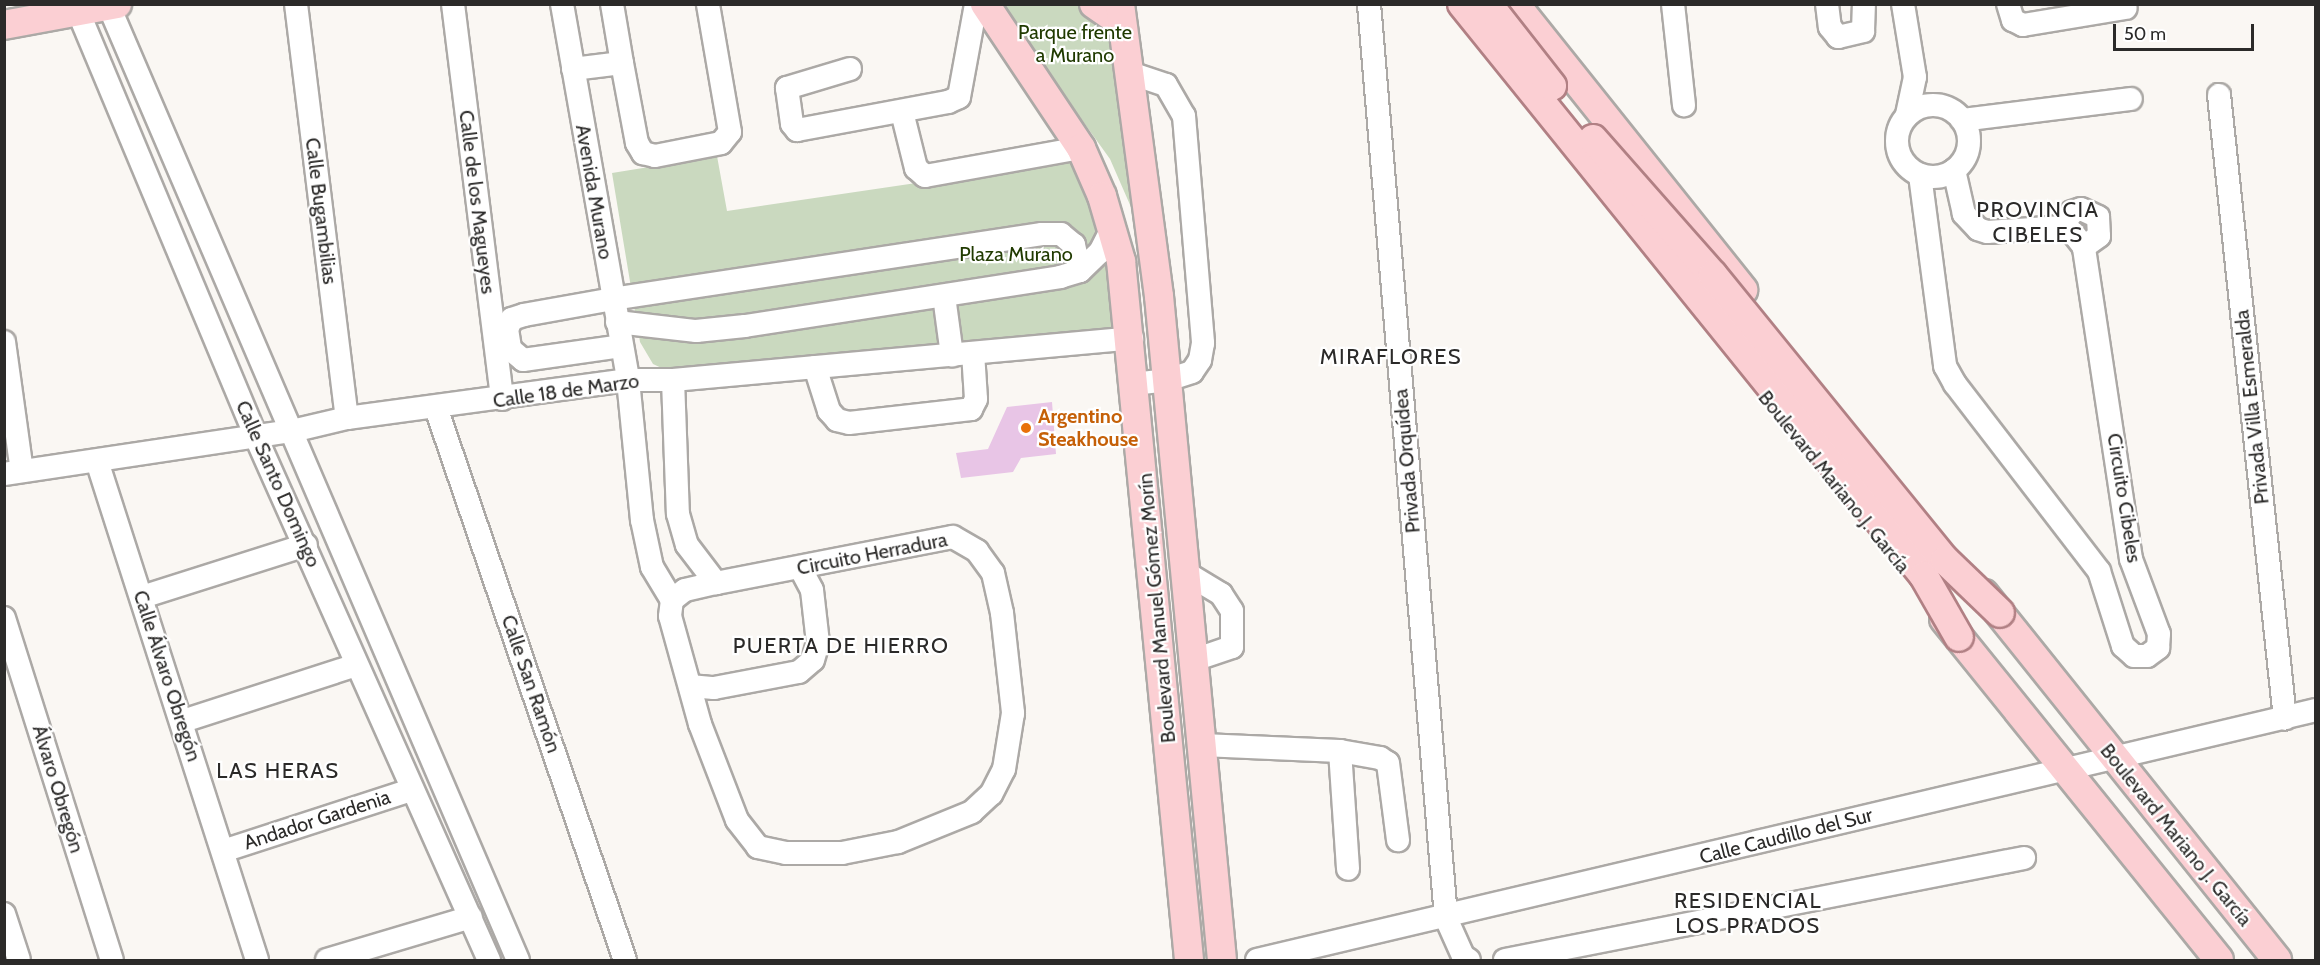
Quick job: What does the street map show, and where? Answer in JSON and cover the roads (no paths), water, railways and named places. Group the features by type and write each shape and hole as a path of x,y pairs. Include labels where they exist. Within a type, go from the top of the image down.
{"main road":[{"path":"4,7 19,4"},
{"name":"Boulevard Manuel Gómez Morín","path":"985,4 1081,148 1113,227 1132,338 1189,960"},
{"path":"1094,4 1120,13"},
{"name":"Boulevard Mariano J. García","path":"1448,4 2219,960"},
{"path":"1462,4 1924,576 1959,637"},
{"path":"1488,4 1598,144 1713,275 1945,560 2000,613"},
{"name":"Boulevard Mariano J. García","path":"1515,4 2277,960"},
{"path":"4,25 76,8 111,5"},
{"name":"Boulevard Manuel Gómez Morín","path":"1120,13 1159,296 1222,960"},
{"path":"1504,75 1543,40"},
{"path":"2102,814 2138,786"}],"street":[{"name":"Calle Bugambilias","path":"296,4 347,418"},
{"name":"Calle de los Magueyes","path":"453,4 502,399"},
{"name":"Avenida Murano","path":"562,4 628,380"},
{"path":"612,4 637,144 644,153 656,156 728,139 730,132 708,4"},
{"path":"850,69 787,88 792,124 797,130 902,112 959,97 976,4"},
{"name":"Privada Orquídea","path":"1369,4 1446,918 1463,956 1469,960"},
{"path":"1673,4 1684,105"},
{"path":"1827,4 1830,27 1838,36 1863,31 1864,4"},
{"path":"1903,4 1915,77 1906,116 1900,126 1898,149 1910,169 1920,174 1943,175 1954,170 1962,162 1969,141 1962,120 1943,106 1915,77"},
{"path":"2008,4 2013,21 2023,25 2126,8"},
{"name":"Calle Santo Domingo","path":"111,5 518,960"},
{"name":"Calle Santo Domingo","path":"76,8 255,435 306,545 411,790 489,960"},
{"path":"573,69 622,63"},
{"path":"1127,72 1166,85 1184,116 1203,343 1200,360 1192,372 1167,380 1136,384"},
{"name":"Privada Villa Esmeralda","path":"2219,95 2285,718"},
{"path":"1962,120 2131,99"},
{"path":"1906,116 1923,106 1943,106"},
{"path":"902,112 916,168 925,176 1081,148"},
{"name":"Circuito Cibeles","path":"1920,174 1945,366 1955,384 2099,571 2124,646 2134,656 2147,656 2158,648 2159,634 2131,559 2084,247 2073,233 2063,228 1987,232 1978,229 1964,214 1954,170"},
{"path":"156,199 187,187"},
{"path":"617,322 696,331 745,326 944,296 1080,271 1100,252 1113,227"},
{"path":"621,346 523,360 510,349 507,329 512,320 613,299 1042,234 1061,234 1074,245 1080,271"},
{"path":"665,329 661,308 674,291"},
{"path":"815,367 829,411 837,420 849,423 971,409 976,399 944,296"},
{"name":"Calle 18 de Marzo","path":"13,473 292,430 347,418 436,408 628,380 673,380 1132,338"},
{"path":"5,350 13,473"},
{"name":"Circuito Herradura","path":"628,380 647,543 652,567 672,600"},
{"path":"673,380 678,514 687,545 716,583"},
{"name":"Calle San Ramón","path":"436,408 625,960"},
{"name":"Calle Álvaro Obregón","path":"97,461 183,721 257,960"},
{"name":"Circuito Herradura","path":"953,537 977,551 993,573 1000,603 1013,713 1004,769 991,794 972,812 898,842 842,853 786,853 758,848 737,820 700,724 669,616 672,600 685,590 801,569 881,548 953,537"},
{"path":"142,597 306,545"},
{"path":"2099,571 2131,559"},
{"path":"690,686 714,688 798,672 813,660 818,644 813,590 801,569"},
{"path":"1186,573 1221,594 1232,611 1232,647 1194,660"},
{"name":"Álvaro Obregón","path":"4,618 112,960"},
{"path":"183,721 356,665"},
{"name":"Calle Caudillo del Sur","path":"1257,960 1446,918 2316,710"},
{"path":"1202,745 1340,751 1380,758 1388,763 1398,840"},
{"path":"1340,751 1348,869"},
{"name":"Andador Gardenia","path":"223,851 411,790"},
{"path":"1505,960 2024,858"},
{"path":"4,914 19,960"},
{"path":"327,960 471,917"}],"place":[{"name":"Argentino Steakhouse","path":"1026,428"}],"district":[{"name":"PROVINCIA CIBELES","path":"2038,222"},
{"name":"MIRAFLORES","path":"1391,357"},
{"name":"PUERTA DE HIERRO","path":"841,646"},
{"name":"LAS HERAS","path":"278,771"},
{"name":"RESIDENCIAL LOS PRADOS","path":"1748,912"}],"park label":[{"name":"Parque frente a Murano","path":"1075,44"},
{"name":"Plaza Murano","path":"1016,254"}]}
